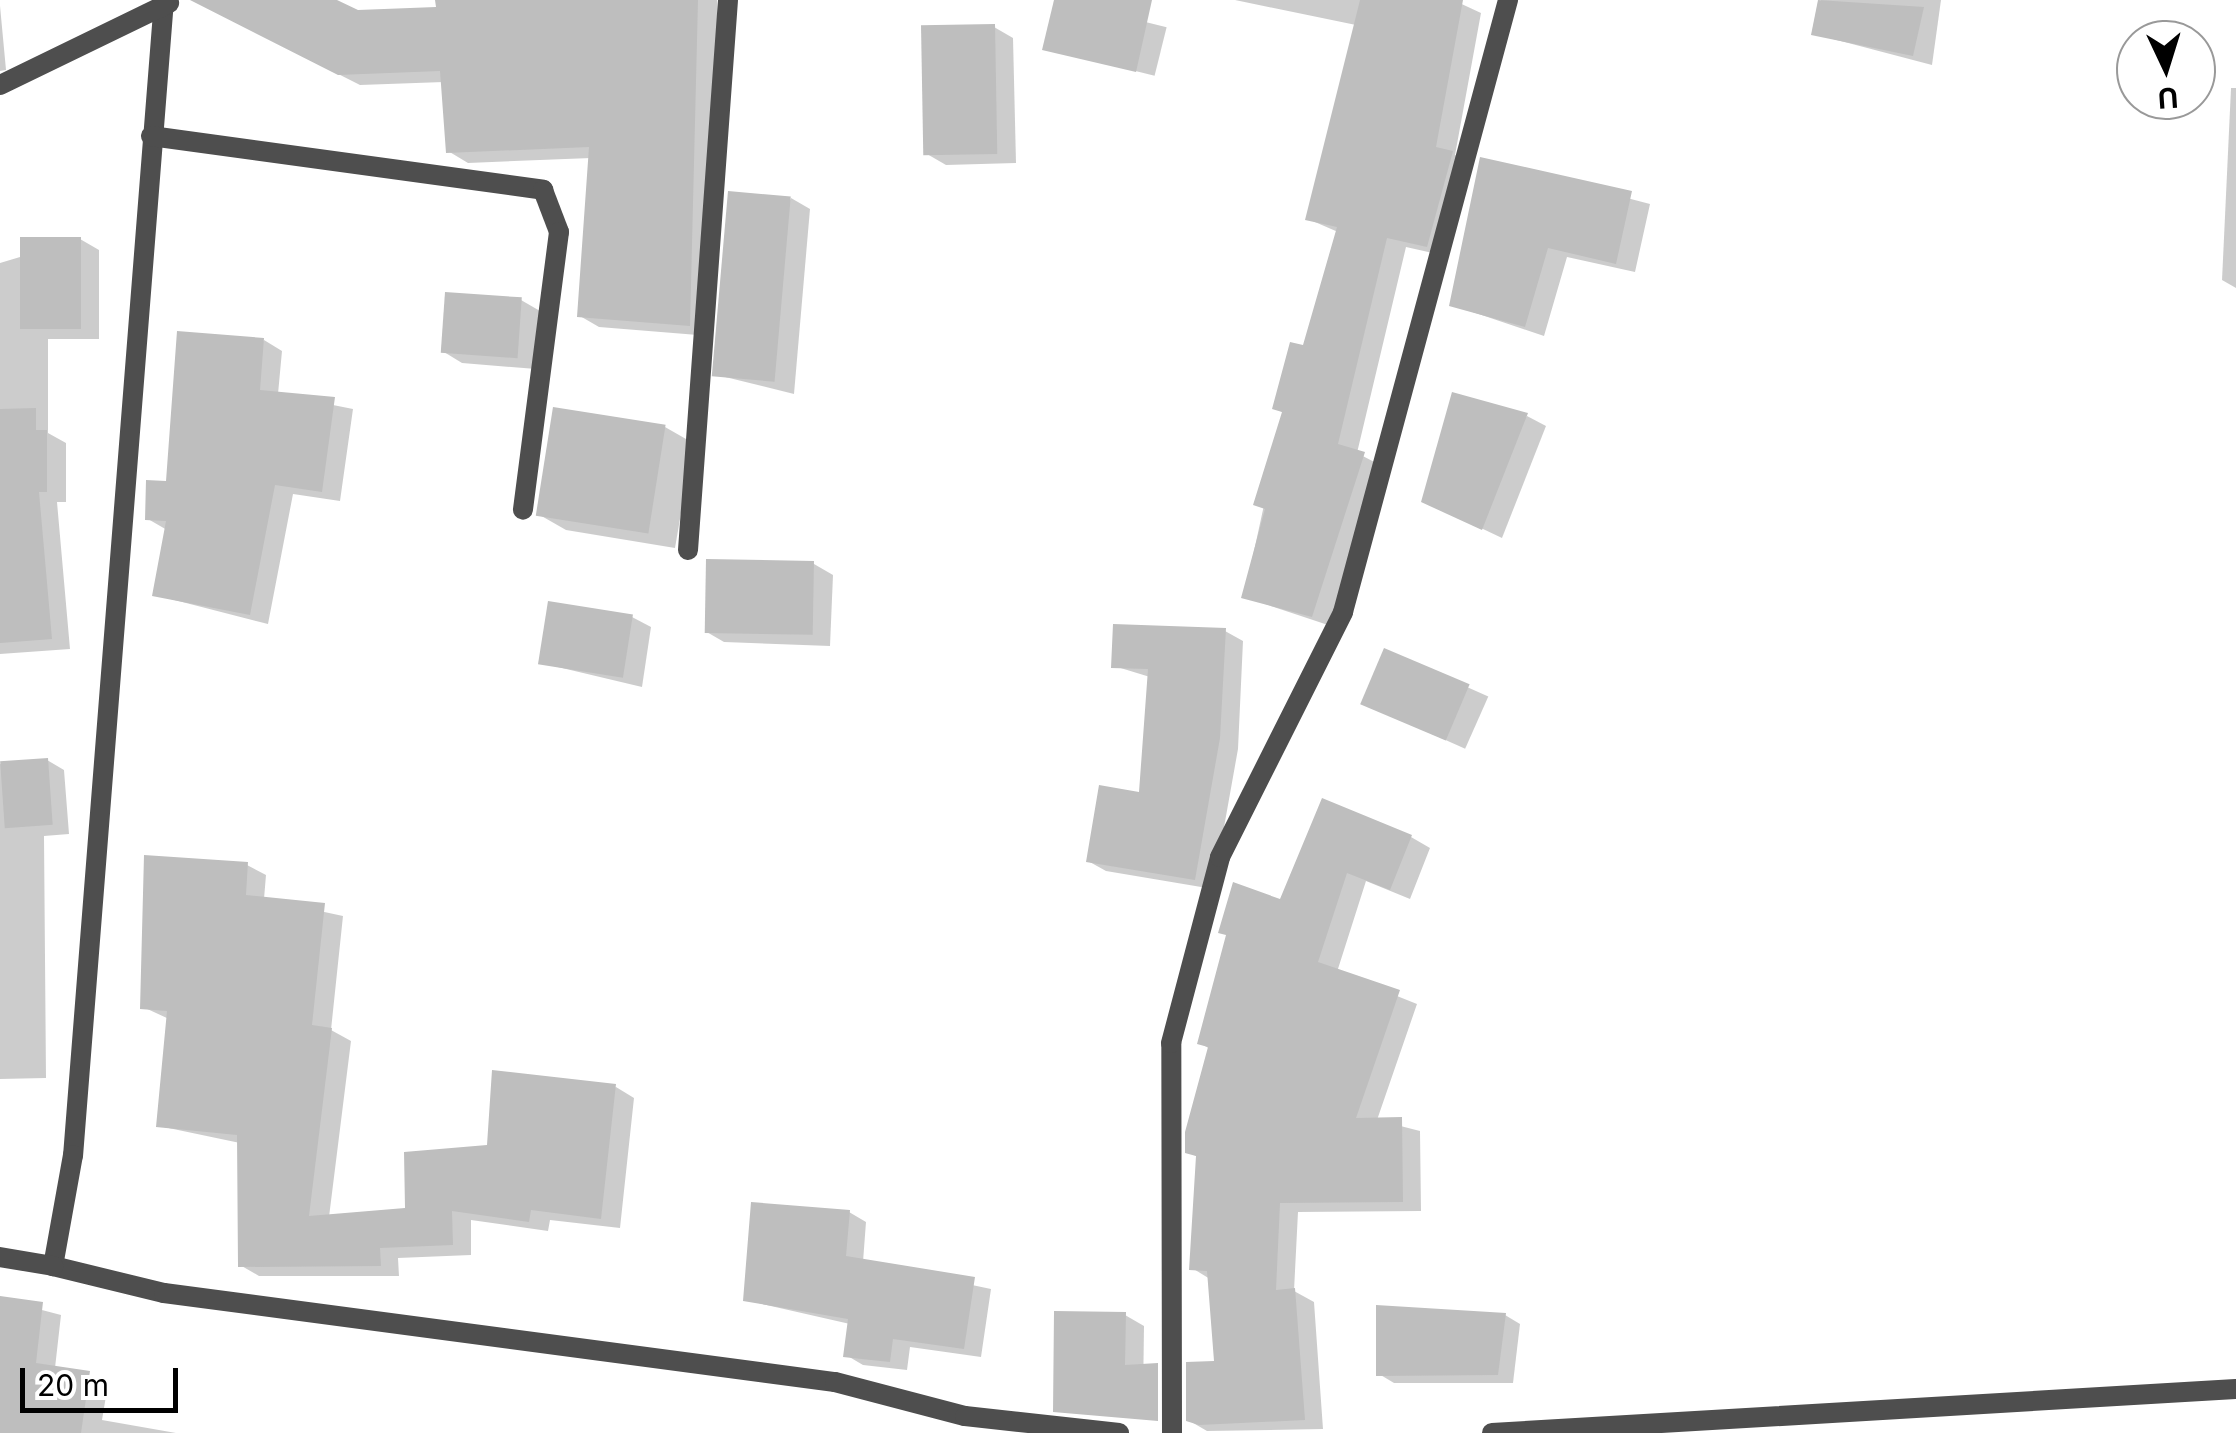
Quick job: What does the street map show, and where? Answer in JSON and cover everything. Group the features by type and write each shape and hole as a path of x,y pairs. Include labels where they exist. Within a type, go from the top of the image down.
{"street":[{"path":"688,550 728,0"},
{"path":"1172,1433 1171,1043 1220,857 1343,612 1508,0"},
{"path":"0,85 167,2"},
{"path":"53,1266 73,1154 151,136 167,2"},
{"path":"151,136 543,190 559,232 523,510"},
{"path":"0,1257 201,1299 835,1382 964,1424 1120,1433"},
{"path":"1492,1433 2236,1389"}],"building":[{"path":"190,0 337,0 358,10 436,7 435,0 698,0 690,326 577,317 589,147 446,153 440,71 338,75"},
{"path":"1054,0 1152,0 1136,72 1042,50"},
{"path":"1360,0 1463,0 1436,147 1453,151 1427,247 1387,238 1338,444 1365,452 1312,617 1241,598 1265,509 1253,505 1282,412 1272,409 1290,342 1303,345 1337,227 1305,220"},
{"path":"1818,0 1924,7 1913,56 1811,35"},
{"path":"995,24 997,154 923,155 921,25"},
{"path":"1480,157 1632,191 1616,264 1548,248 1525,327 1449,306"},
{"path":"728,191 791,196 775,382 712,376"},
{"path":"20,237 81,237 81,329 20,329"},
{"path":"445,292 522,297 518,358 441,353"},
{"path":"177,331 264,338 260,390 335,397 322,492 275,485 250,615 152,596 166,521 145,520 146,480 166,481"},
{"path":"1452,392 1528,413 1482,530 1421,502"},
{"path":"553,407 666,425 648,533 536,516"},
{"path":"36,408 36,430 47,430 47,492 39,492 52,639 0,643 0,409"},
{"path":"706,559 814,561 813,635 705,633"},
{"path":"548,601 633,614 623,678 538,664"},
{"path":"1113,624 1226,628 1220,738 1195,880 1086,862 1099,785 1139,792 1148,669 1111,668"},
{"path":"1384,648 1470,684 1446,740 1360,704"},
{"path":"48,758 53,825 5,828 0,761"},
{"path":"1322,798 1412,835 1390,890 1347,873 1318,962 1400,990 1356,1118 1402,1117 1403,1202 1280,1203 1276,1290 1295,1288 1305,1420 1199,1425 1186,1421 1186,1362 1214,1361 1207,1271 1189,1270 1196,1156 1185,1153 1185,1132 1208,1047 1197,1044 1226,935 1218,933 1233,882 1280,899"},
{"path":"144,855 248,862 246,895 325,903 312,1025 332,1028 309,1216 405,1208 404,1152 487,1145 492,1070 616,1084 601,1219 531,1210 529,1222 452,1211 453,1245 380,1248 381,1266 238,1267 237,1135 156,1127 167,1011 140,1009"},
{"path":"751,1202 850,1210 846,1256 975,1277 964,1349 893,1339 890,1362 843,1357 848,1319 743,1301"},
{"path":"0,1296 43,1302 36,1363 90,1371 81,1433 0,1433"},
{"path":"1376,1305 1506,1313 1498,1375 1376,1376"},
{"path":"1054,1311 1126,1312 1125,1365 1158,1363 1158,1421 1053,1412"}]}
